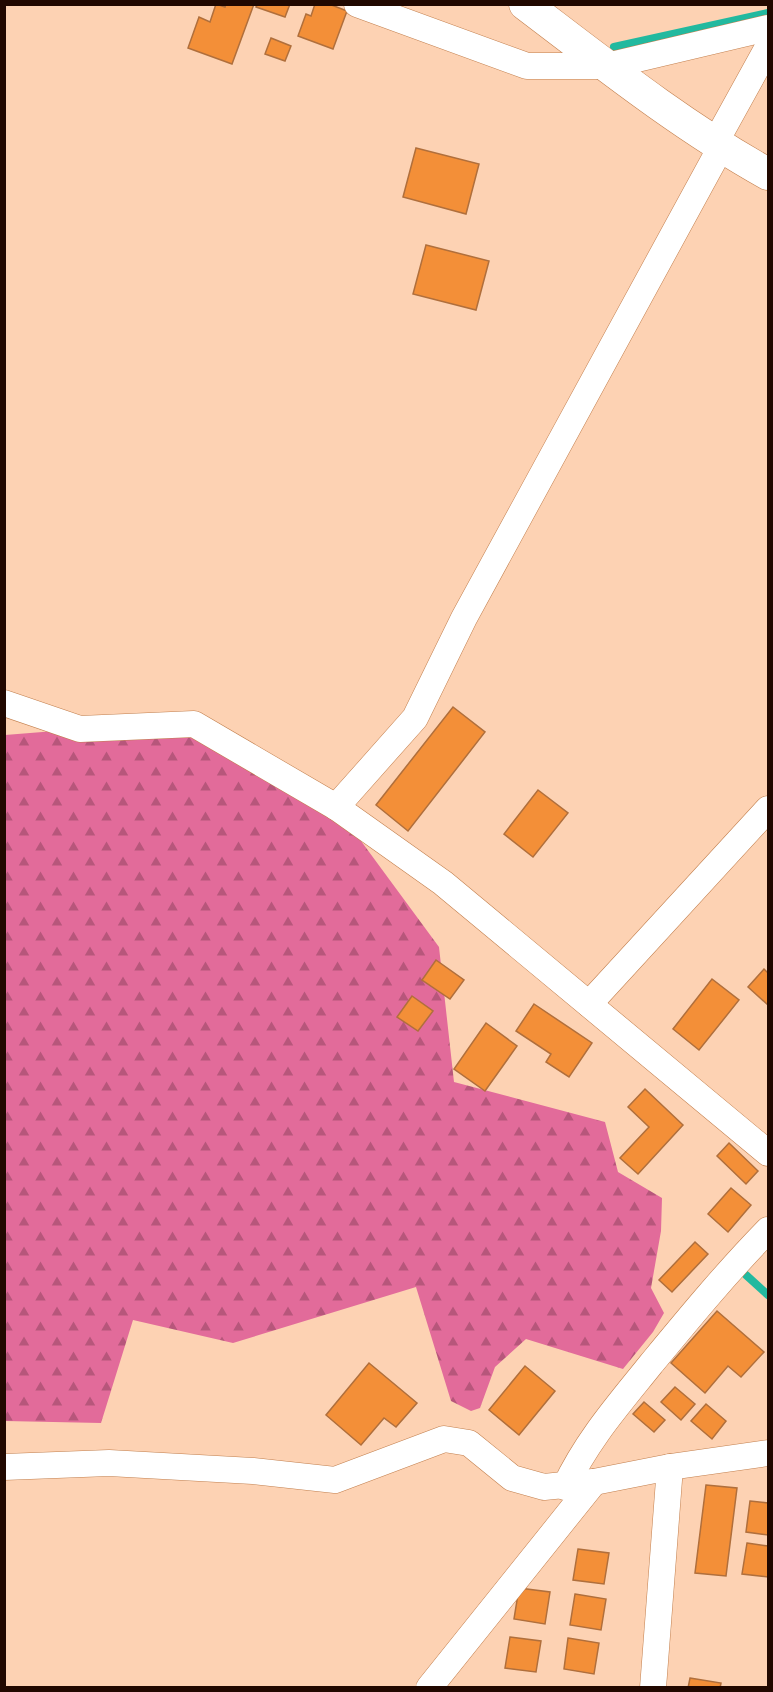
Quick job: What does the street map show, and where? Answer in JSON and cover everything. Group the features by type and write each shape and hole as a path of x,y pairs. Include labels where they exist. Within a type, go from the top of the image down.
{"street":[{"path":"357,4 527,66 607,66 768,28"},
{"path":"525,4 718,145 768,174"},
{"path":"336,807 415,718 470,607 718,145 768,47"},
{"path":"4,703 80,729 194,724 336,807 443,883 768,1154"},
{"path":"589,1004 768,809"},
{"path":"565,1487 582,1452 626,1394 722,1277 768,1230"},
{"path":"4,1467 109,1463 253,1471 335,1480 444,1439 469,1443 512,1478 544,1487 565,1487 670,1467 768,1453"},
{"path":"653,1688 670,1467"},
{"path":"429,1688 594,1482"}],"green space":[{"path":"80,729 186,734 336,807 439,947 454,1082 605,1122 618,1172 662,1198 661,1231 651,1288 664,1313 653,1332 623,1369 526,1339 495,1367 480,1408 471,1411 451,1401 416,1287 233,1343 133,1320 101,1423 5,1421 5,735"}],"building":[{"path":"216,4 225,7 226,4 254,4 232,64 188,48 199,17 210,22"},
{"path":"257,4 290,4 285,17 256,7"},
{"path":"315,4 329,4 347,11 333,49 298,36 306,14 311,16"},
{"path":"271,38 291,46 285,61 265,54"},
{"path":"416,148 479,164 466,214 403,197"},
{"path":"426,245 489,261 476,310 413,294"},
{"path":"453,707 485,732 408,831 376,805"},
{"path":"538,790 568,813 533,857 504,834"},
{"path":"436,960 464,980 450,999 422,980"},
{"path":"764,969 768,973 768,1005 748,987"},
{"path":"712,979 739,1000 699,1050 673,1029"},
{"path":"412,996 433,1011 418,1031 397,1017"},
{"path":"534,1004 592,1043 569,1077 546,1062 551,1054 516,1031"},
{"path":"486,1023 517,1046 485,1091 454,1069"},
{"path":"645,1089 683,1125 638,1174 620,1158 649,1127 628,1107"},
{"path":"729,1143 758,1171 746,1184 717,1156"},
{"path":"731,1188 751,1205 728,1232 708,1214"},
{"path":"695,1242 708,1254 672,1292 659,1280"},
{"path":"717,1311 764,1352 741,1377 728,1366 705,1393 671,1363"},
{"path":"369,1363 417,1403 396,1427 384,1418 361,1445 326,1415"},
{"path":"525,1366 555,1391 519,1435 489,1410"},
{"path":"675,1387 695,1404 681,1420 661,1402"},
{"path":"644,1402 665,1420 654,1432 633,1414"},
{"path":"706,1404 726,1421 712,1439 691,1421"},
{"path":"706,1485 737,1488 726,1576 695,1573"},
{"path":"750,1501 768,1503 768,1535 746,1532"},
{"path":"747,1543 768,1546 768,1577 742,1574"},
{"path":"578,1549 609,1553 604,1584 573,1580"},
{"path":"519,1588 550,1592 545,1624 514,1619"},
{"path":"575,1594 606,1599 601,1630 570,1625"},
{"path":"510,1637 541,1641 536,1672 505,1668"},
{"path":"568,1638 599,1643 594,1674 564,1669"},
{"path":"690,1678 721,1683 720,1688 688,1688"}],"waterway":[{"path":"614,47 768,13"},
{"path":"746,1275 768,1295"}]}
